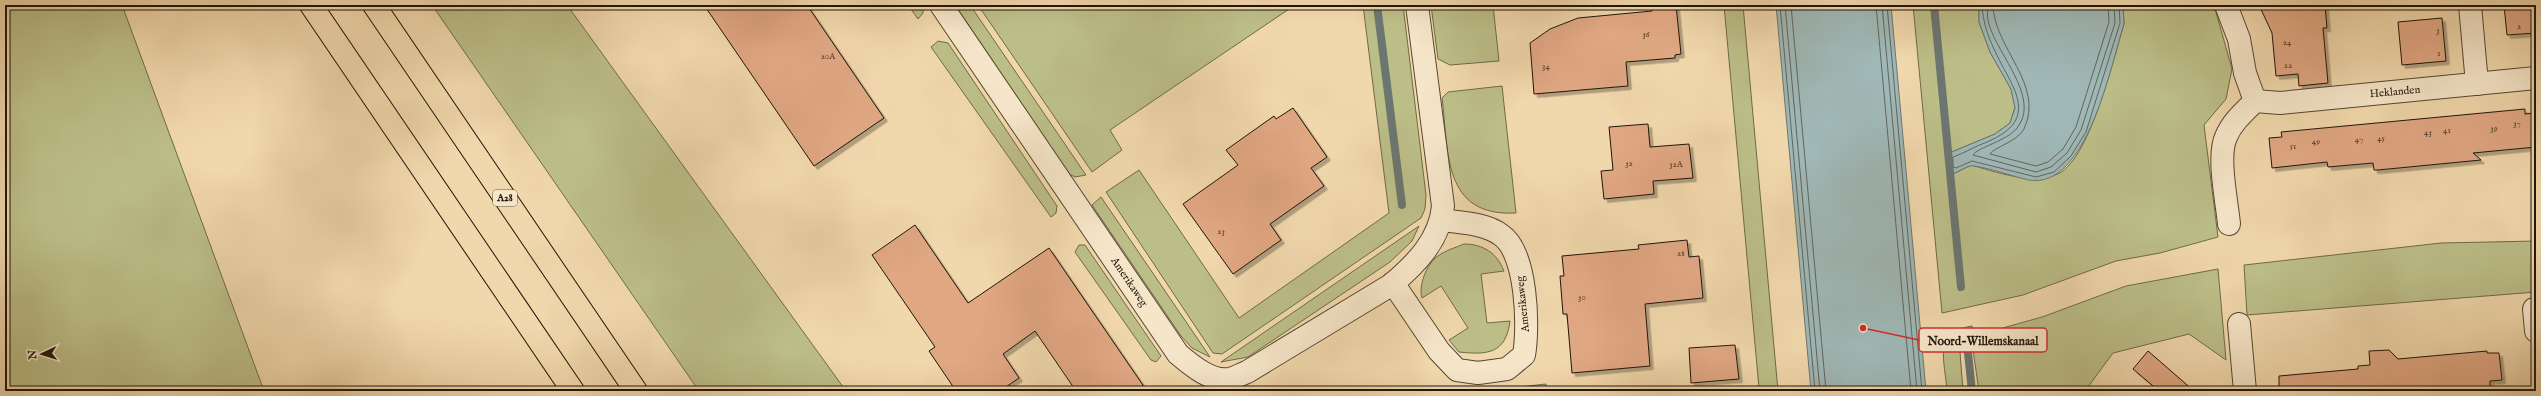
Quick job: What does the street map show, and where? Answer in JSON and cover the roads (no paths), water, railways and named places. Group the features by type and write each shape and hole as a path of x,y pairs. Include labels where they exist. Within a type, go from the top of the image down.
{"highway":[{"path":"311,5 574,391"},
{"name":"A28","path":"374,5 636,391"}],"street":[{"name":"Amerikaweg","path":"940,5 1178,354 1194,367 1210,375 1228,379 1247,372 1393,283 1428,247 1442,220 1443,206 1417,5"},
{"path":"2226,5 2240,39 2245,73 2255,101 2236,120 2225,138 2223,157 2229,224"},
{"path":"2470,5 2477,84"},
{"name":"Heklanden","path":"2255,101 2280,102 2536,78"},
{"name":"Amerikaweg","path":"1393,283 1440,351 1457,370 1478,373 1507,369 1524,355 1527,339 1524,298 1519,263 1511,245 1502,235 1488,228 1442,220"},
{"path":"2534,309 2536,331"},
{"path":"2239,324 2245,391"}],"water":[{"path":"1776,5 1891,5 1926,391 1811,391"},
{"path":"1979,5 2123,5 2124,24 2104,94 2093,121 2081,146 2066,165 2049,178 2029,180 1974,166 1970,166 1951,175 1947,154 1995,134 2010,123 2015,108 2011,89 1990,52 1979,22"}],"waterway":[{"path":"1377,5 1402,205"},
{"path":"1934,5 1961,287"},
{"path":"1968,353 1972,391"}],"place":[{"name":"Noord-Willemskanaal","path":"1863,328"}]}
